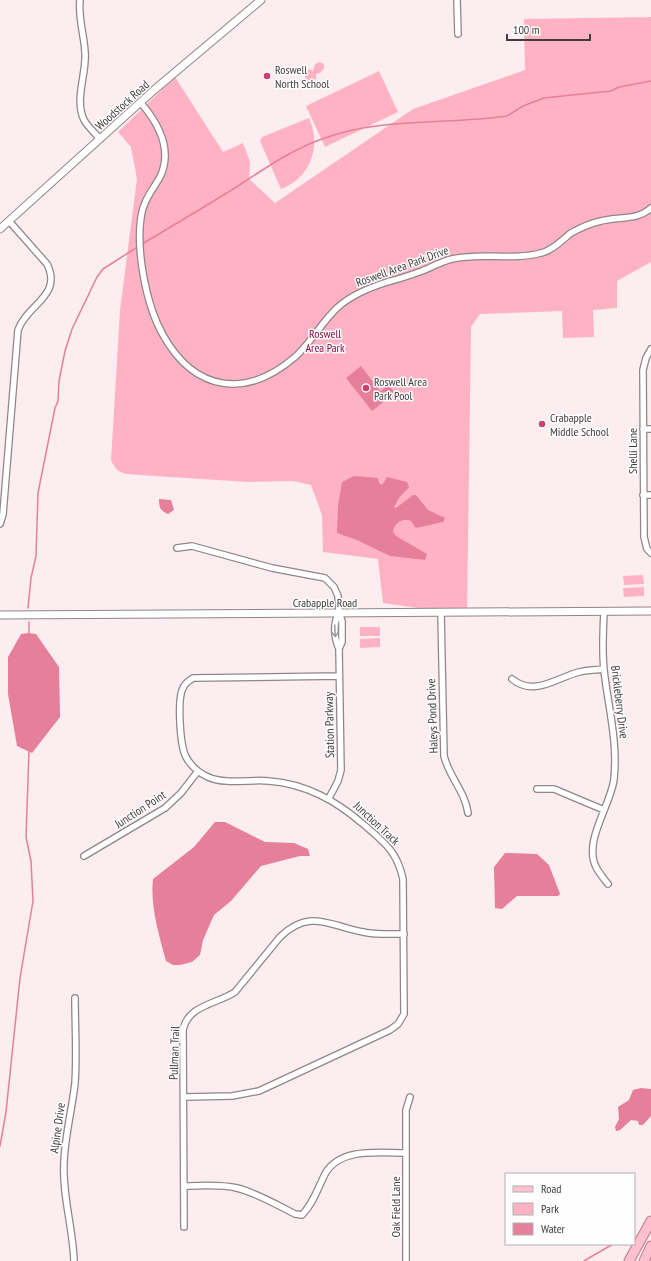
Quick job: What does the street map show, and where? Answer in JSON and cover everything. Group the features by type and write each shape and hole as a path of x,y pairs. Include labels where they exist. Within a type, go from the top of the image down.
{"main road":[{"path":"630,1261 651,1220"},
{"path":"644,1261 651,1246"}],"street":[{"path":"80,0 79,12 85,60 80,98 81,108 84,119 100,139"},
{"name":"Woodstock Road","path":"0,229 100,139 261,0"},
{"path":"457,0 458,34"},
{"name":"Roswell Area Park Drive","path":"141,104 159,129 165,150 162,170 145,202 140,228 140,245 151,310 170,347 183,362 195,373 219,383 246,384 274,372 302,350 337,308 360,292 451,259 522,257 544,253 573,232 584,227 600,221 642,215 651,208"},
{"path":"0,524 18,330 25,316 47,294 52,281 47,264 9,221"},
{"name":"Shelli Lane","path":"651,349 646,358 643,370 644,537 647,549 651,553"},
{"path":"643,429 651,429"},
{"path":"644,495 651,495"},
{"name":"Station Parkway","path":"177,548 192,546 272,568 321,576 331,584 336,591 339,612 335,621 336,642 339,649 341,770 338,782 329,798"},
{"name":"Crabapple Road","path":"0,615 651,611"},
{"name":"Brickleberry Drive","path":"604,612 604,668 613,720 614,771 611,793 596,831 594,861 596,867 608,884"},
{"name":"Haleys Pond Drive","path":"440,613 444,756 449,773 465,798 468,813"},
{"path":"512,679 523,686 537,686 552,683 579,672 604,668"},
{"name":"Junction Track","path":"184,1097 232,1096 259,1091 394,1027 402,1019 405,1009 403,879 396,857 383,841 345,809 329,798 308,789 288,783 267,780 219,780 209,777 198,771 186,757 181,740 181,694 186,682 194,678 201,676 339,676"},
{"name":"Junction Point","path":"84,856 165,808 181,793 198,771"},
{"path":"537,789 554,789 604,810"},
{"name":"Pullman Trail","path":"184,1227 183,1030 187,1018 196,1010 225,998 235,992 287,930 302,922 318,920 365,933 404,934"},
{"name":"Alpine Drive","path":"74,1261 72,1229 65,1195 64,1163 65,1139 75,1082 75,998"},
{"name":"Oak Field Lane","path":"406,1261 406,1110 410,1098"},
{"path":"184,1186 221,1186 237,1188 295,1214 302,1215 310,1205 327,1172 340,1160 358,1154 406,1153"}],"green space":[{"name":"Roswell Area Park","path":"651,17 651,262 617,281 617,308 593,310 594,337 563,338 562,311 480,314 471,327 467,615 383,603 378,559 323,552 322,515 311,485 293,481 248,482 125,474 117,470 111,461 120,310 137,179 131,147 118,132 175,77 223,152 243,143 250,162 249,179 275,203 413,109 525,70 524,19"},
{"path":"320,62 324,64 324,68 320,73 316,74 316,79 310,81 305,78 307,71 309,69 313,71 315,64"},
{"path":"379,71 398,112 325,147 306,106"},
{"path":"309,118 313,129 314,140 314,150 311,160 299,177 291,184 281,189 260,141 262,137"},
{"path":"643,575 644,584 624,585 623,576"},
{"path":"644,587 644,596 624,597 623,588"},
{"path":"360,627 380,627 380,636 360,636"},
{"path":"380,638 380,647 360,648 360,639"}],"water":[{"name":"Roswell Area Park Pool","path":"361,366 380,391 389,385 395,393 372,411 346,378"},
{"path":"354,476 378,478 379,483 382,485 387,477 407,482 409,487 399,498 394,507 396,508 413,495 416,495 428,510 445,518 443,522 416,528 411,521 408,520 402,520 395,526 393,532 396,536 427,554 425,560 390,556 357,540 337,533 338,506 342,482"},
{"path":"159,499 171,500 174,510 168,514 163,512"},
{"path":"21,634 36,634 59,667 60,717 32,753 17,746 8,694 8,657"},
{"path":"215,822 225,822 265,842 294,843 308,849 310,856 300,856 261,866 231,901 214,915 203,940 200,955 192,962 173,965 166,961 158,931 153,900 153,879 194,847"},
{"path":"505,853 537,854 549,865 560,894 558,896 517,896 502,909 495,908 494,867"},
{"path":"641,1088 651,1089 651,1116 643,1125 639,1125 638,1121 631,1120 620,1130 616,1131 615,1127 619,1119 618,1107 629,1100 633,1090"}],"waterway":[{"path":"142,244 278,160 322,139 344,132 390,124 484,119 507,116 523,106 544,98 611,91 619,87 651,81"},
{"path":"28,608 31,578 36,556 38,493 55,408 58,401 59,381 65,351 72,329 97,277 103,269 139,246"},
{"path":"29,622 29,635"},
{"path":"0,1146 6,1112 20,978 33,901 31,861 26,837 29,751"},
{"path":"584,1261 611,1245"}],"place":[{"name":"Roswell North School","path":"267,76"},
{"name":"Roswell Area Park Pool","path":"366,388"},
{"name":"Crabapple Middle School","path":"542,424"}]}
